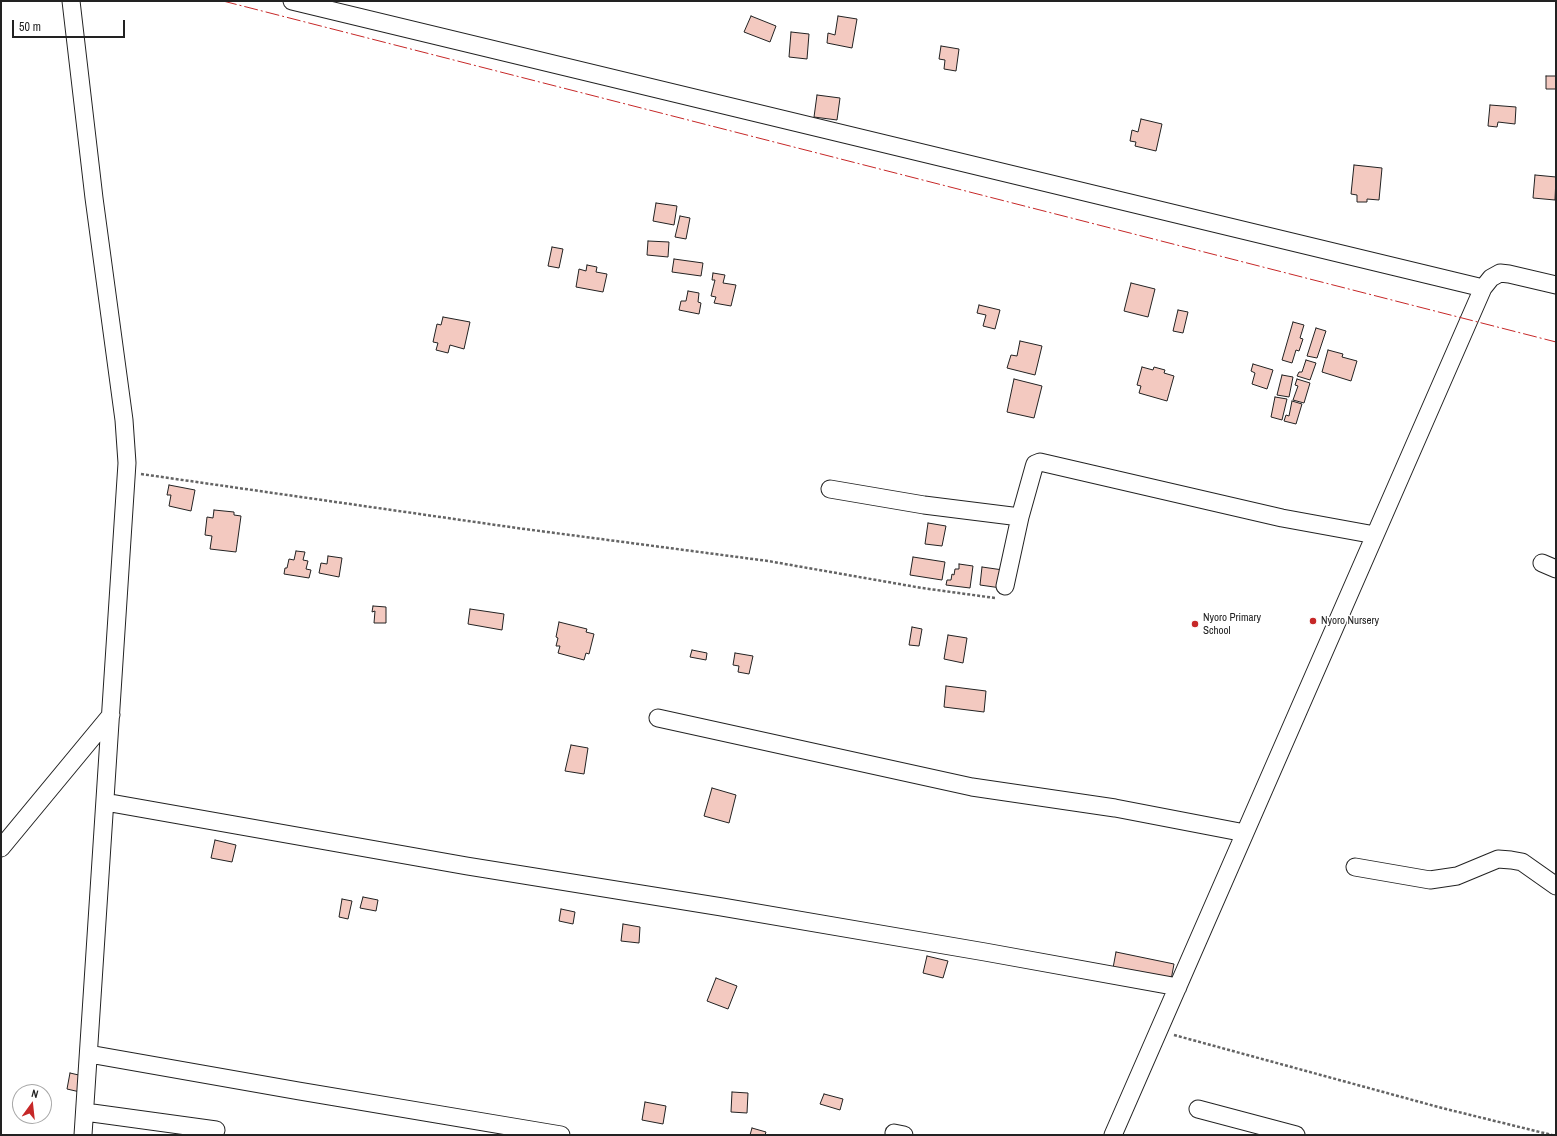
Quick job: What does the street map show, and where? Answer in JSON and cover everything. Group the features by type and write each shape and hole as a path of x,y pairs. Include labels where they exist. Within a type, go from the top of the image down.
{"street":[{"path":"71,1 94,198 125,434 127,463 83,1135"},
{"path":"292,1 1483,288"},
{"path":"1113,1135 1483,288 1491,278 1500,273 1556,285"},
{"path":"1005,586 1020,517 1034,466 1040,462 1282,518 1375,535"},
{"path":"830,489 924,505 1020,517"},
{"path":"1,848 111,715"},
{"path":"658,718 972,787 1115,808 1245,832"},
{"path":"105,802 459,865 714,906 985,952 1178,987"},
{"path":"1355,867 1430,880 1457,876 1498,859 1511,860 1522,862 1556,886"},
{"path":"89,1054 299,1092 561,1135"},
{"path":"1198,1109 1296,1135"},
{"path":"85,1112 216,1130"}],"path":[{"path":"138,473 517,528 768,561 922,588 1002,599 1005,586"},
{"path":"1167,1034 1442,1108 1552,1135"}],"building":[{"path":"751,16 776,26 770,42 744,32"},
{"path":"838,16 857,19 852,48 827,43 828,33 835,35"},
{"path":"791,32 809,34 807,59 789,57"},
{"path":"941,46 959,49 956,71 944,69 945,60 939,59"},
{"path":"1546,76 1556,76 1556,89 1546,89"},
{"path":"817,95 840,98 837,120 814,117"},
{"path":"1490,105 1516,107 1515,124 1498,122 1497,127 1488,126"},
{"path":"1141,119 1162,124 1156,151 1135,146 1136,142 1130,141 1132,130 1138,132"},
{"path":"1354,165 1382,168 1379,200 1367,199 1367,202 1357,202 1357,195 1351,194"},
{"path":"1535,175 1556,177 1555,200 1533,198"},
{"path":"656,203 677,206 674,225 653,221"},
{"path":"680,216 690,218 686,239 675,237"},
{"path":"648,241 669,242 668,257 647,255"},
{"path":"552,247 563,249 559,268 548,266"},
{"path":"674,259 703,263 701,276 672,272"},
{"path":"587,265 597,267 596,272 607,274 603,292 576,287 579,269 586,271"},
{"path":"713,273 725,275 723,283 736,285 731,306 714,303 716,297 711,296 715,280 712,280"},
{"path":"1131,283 1155,289 1148,317 1124,311"},
{"path":"688,291 699,293 698,302 701,303 699,314 679,310 681,301 686,301"},
{"path":"979,305 1000,310 995,329 983,326 986,315 977,313"},
{"path":"1178,310 1188,312 1183,333 1173,331"},
{"path":"443,317 470,322 464,349 450,345 448,353 436,350 438,343 433,342 437,324 441,325"},
{"path":"1293,322 1304,325 1300,338 1303,339 1299,351 1296,350 1292,363 1282,360"},
{"path":"1316,328 1326,331 1317,358 1307,356"},
{"path":"1020,341 1042,346 1035,375 1007,368 1011,355 1017,356"},
{"path":"1328,350 1343,354 1342,357 1357,361 1351,381 1322,372"},
{"path":"1306,360 1316,363 1310,380 1297,376 1299,372 1302,372"},
{"path":"1253,364 1273,370 1267,389 1252,384 1255,373 1251,371"},
{"path":"1142,367 1153,370 1154,367 1165,370 1164,373 1174,376 1167,401 1139,393 1141,386 1137,385"},
{"path":"1282,375 1293,377 1289,397 1277,395"},
{"path":"1014,379 1042,386 1034,418 1007,412"},
{"path":"1297,379 1310,383 1304,403 1293,400 1298,386 1295,385"},
{"path":"1275,397 1287,399 1282,420 1271,417"},
{"path":"1292,401 1302,404 1296,424 1284,421 1286,415 1289,416"},
{"path":"169,485 195,490 191,511 169,506 171,495 167,495"},
{"path":"214,510 234,512 234,515 241,516 236,552 210,549 212,536 205,535 207,517 213,518"},
{"path":"928,523 946,526 942,546 925,544"},
{"path":"296,551 305,552 303,560 308,561 306,569 311,570 309,578 284,574 289,559 294,560"},
{"path":"328,556 342,558 339,577 319,573 321,563 327,564"},
{"path":"913,557 945,562 942,580 910,575"},
{"path":"959,564 973,566 970,588 946,585 947,580 951,580 952,574 954,575 955,569 959,569"},
{"path":"982,567 1003,570 1001,588 980,585"},
{"path":"373,606 386,607 386,623 374,623 375,611 372,612"},
{"path":"470,609 504,614 502,630 468,624"},
{"path":"559,622 587,629 586,632 594,634 589,654 586,653 584,660 558,653 560,646 556,646 558,638 556,637"},
{"path":"912,627 922,629 919,646 909,645"},
{"path":"948,635 967,638 963,663 944,659"},
{"path":"692,650 707,653 706,660 690,657"},
{"path":"735,653 753,656 749,674 738,672 739,666 733,665"},
{"path":"946,686 986,691 984,712 944,707"},
{"path":"571,745 588,748 584,774 565,771"},
{"path":"712,788 736,795 729,823 704,816"},
{"path":"215,840 236,845 232,862 211,858"},
{"path":"363,897 378,900 376,911 360,908"},
{"path":"342,899 352,901 348,919 339,917"},
{"path":"561,909 575,912 573,924 559,921"},
{"path":"623,924 640,927 639,943 621,941"},
{"path":"1116,952 1174,964 1171,980 1113,968"},
{"path":"927,956 948,961 943,978 923,973"},
{"path":"716,978 737,986 728,1009 707,1001"},
{"path":"70,1073 83,1076 80,1092 67,1089"},
{"path":"732,1092 748,1093 747,1113 731,1112"},
{"path":"824,1094 843,1099 840,1110 820,1104"},
{"path":"645,1102 666,1106 663,1124 642,1120"},
{"path":"752,1128 766,1132 765,1135 750,1135"}],"power":[{"path":"223,1 1556,342"}],"place":[{"name":"Nyoro Nursery","path":"1313,621"},
{"name":"Nyoro Primary School","path":"1195,624"}]}
